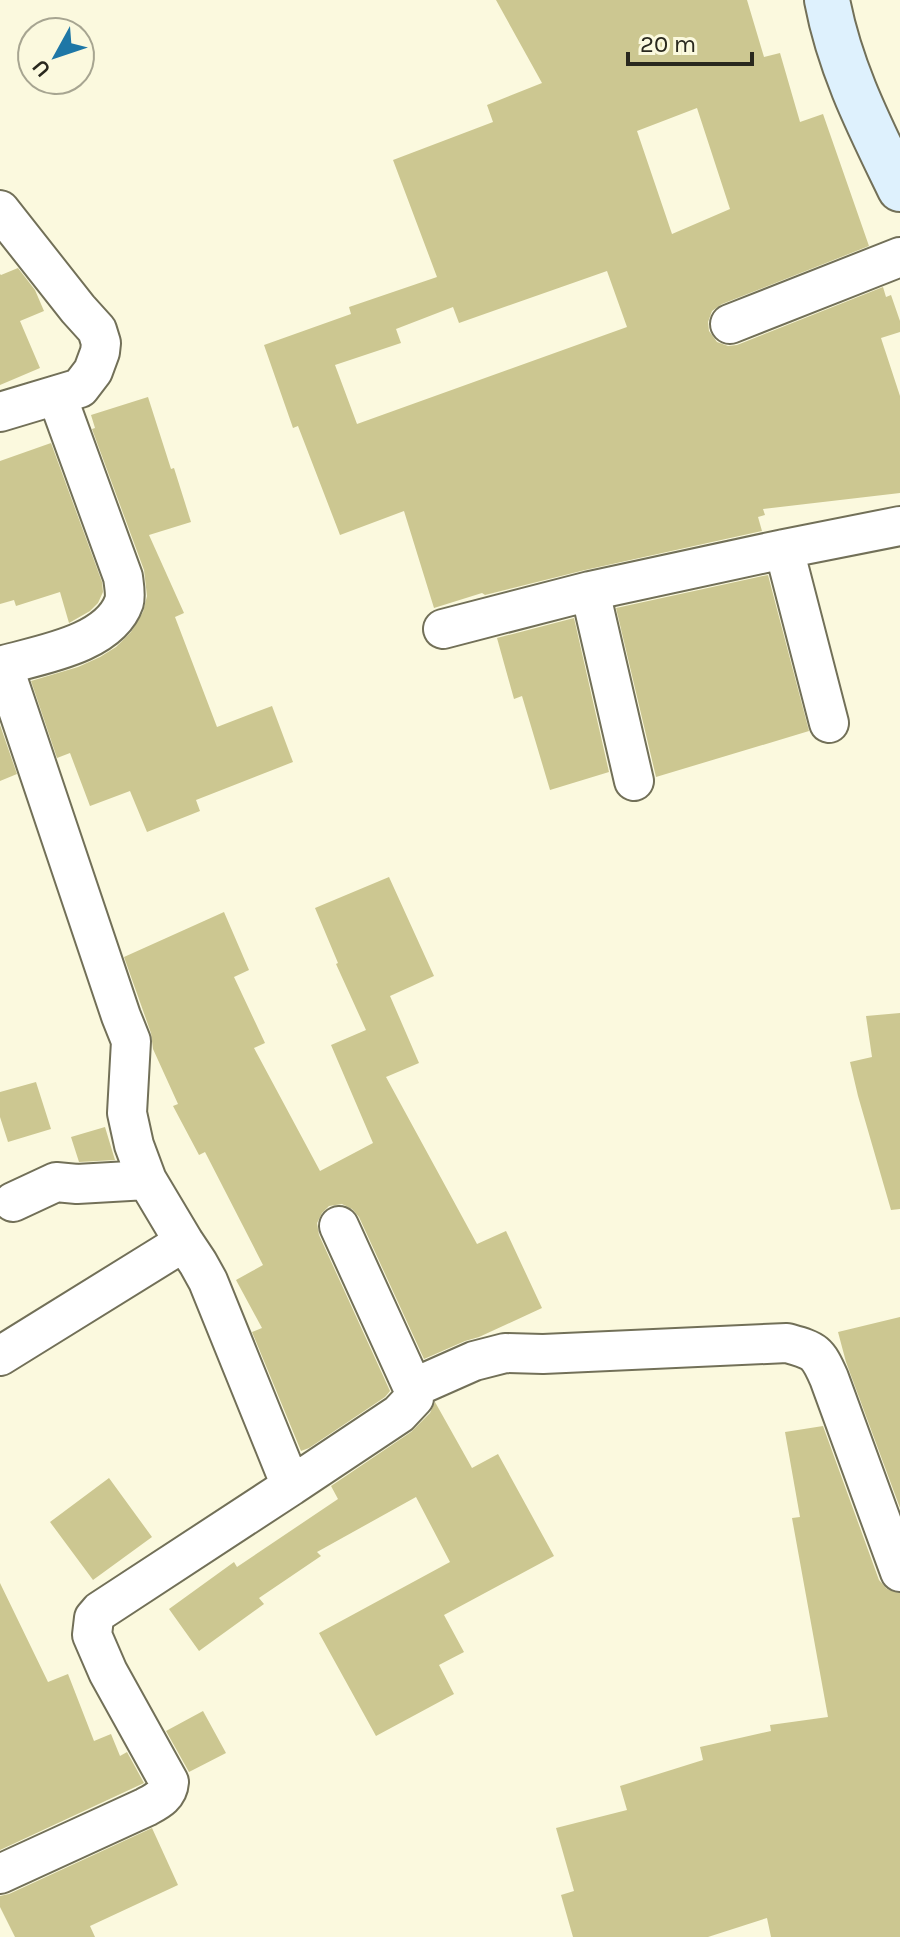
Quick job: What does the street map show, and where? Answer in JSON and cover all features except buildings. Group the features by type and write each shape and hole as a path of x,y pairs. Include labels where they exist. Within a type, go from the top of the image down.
{"street":[{"path":"827,0 857,101 900,189"},
{"path":"0,210 97,330 101,343 93,371 80,388 0,412"},
{"path":"730,324 900,257"},
{"path":"57,396 123,577 125,599 116,619 97,634 78,643 2,666 131,1041 127,1113 134,1145 147,1180 208,1281 291,1486"},
{"path":"443,629 590,591 900,526"},
{"path":"784,549 829,723"},
{"path":"590,591 634,781"},
{"path":"13,1202 56,1182 77,1184 147,1180"},
{"path":"0,1874 146,1807 166,1793 169,1782 108,1672 92,1635 94,1618 100,1611 399,1414 414,1398 413,1388 339,1226"},
{"path":"0,1356 184,1242"},
{"path":"413,1388 474,1361 505,1353 787,1343 813,1351 829,1378 900,1572"}]}
